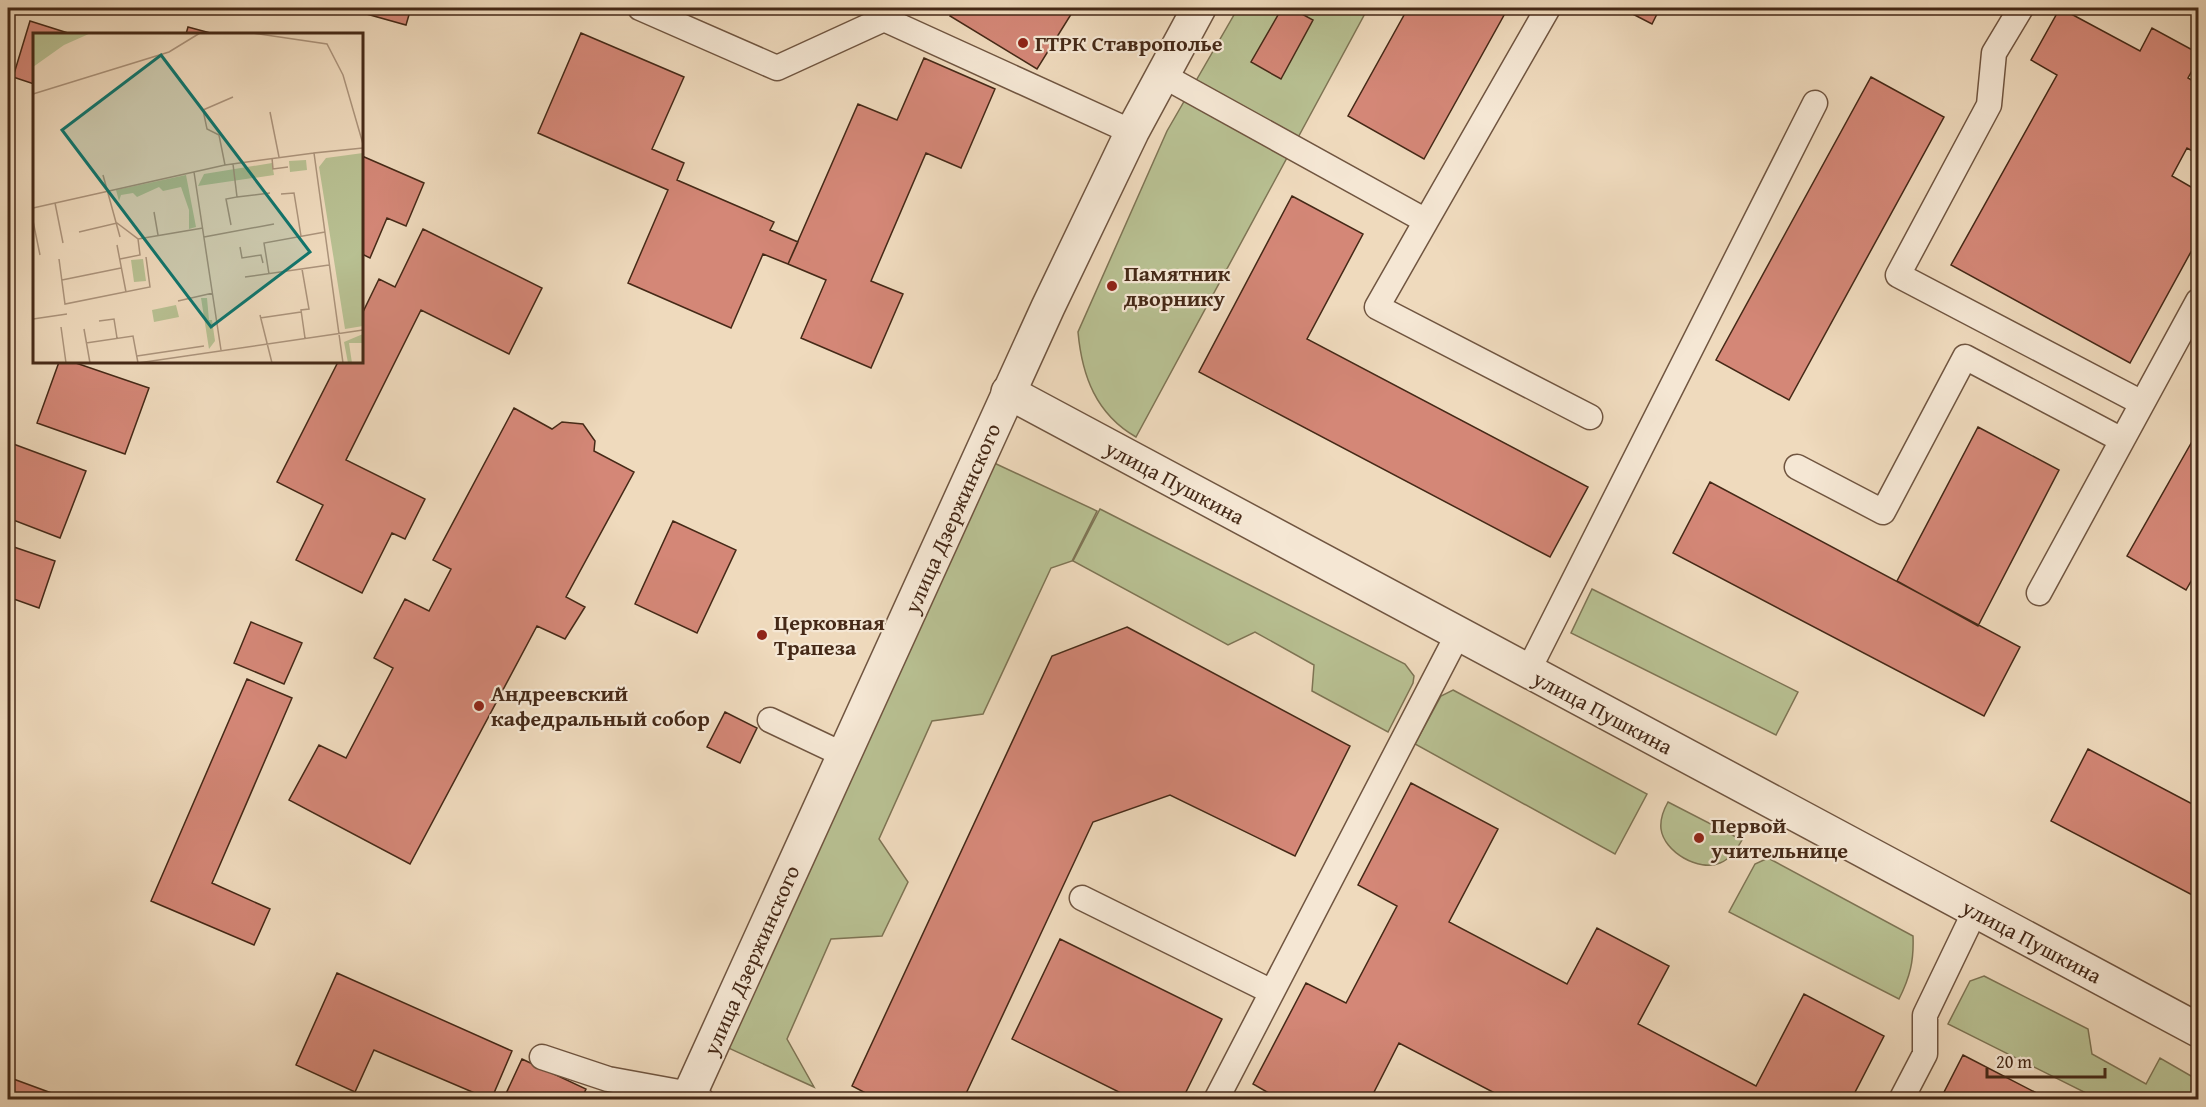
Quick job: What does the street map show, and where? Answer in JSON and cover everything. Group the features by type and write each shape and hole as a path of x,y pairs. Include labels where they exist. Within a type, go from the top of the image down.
{"street":[{"name":"улица Дзержинского","path":"693,1098 1008,392 1132,132 1199,8"},
{"name":"улица Пушкина","path":"1008,392 2199,1030"}],"lane":[{"path":"640,8 777,68 884,19 1132,132"},
{"path":"1548,8 1377,307 1590,417"},
{"path":"2021,8 1994,52 1989,105 1898,275 2142,403"},
{"path":"1162,75 1426,220"},
{"path":"1528,671 1815,103"},
{"path":"2039,592 2199,301"},
{"path":"1797,466 1883,512 1965,357 2122,440"},
{"path":"1216,1100 1270,991 1458,634"},
{"path":"770,720 844,756"},
{"path":"1082,898 1270,991"},
{"path":"1901,1100 1925,1054 1925,1015 1975,911"},
{"path":"542,1057 608,1078 693,1098"}],"green space":[{"path":"1238,8 1368,8 1136,437 1122,428 1101,405 1083,364 1078,332 1167,131"},
{"path":"992,462 1097,511 1072,561 1051,568 983,714 932,721 879,839 908,882 882,936 831,939 787,1039 814,1087 724,1046"},
{"path":"1100,509 1405,664 1414,676 1413,683 1388,732 1312,691 1314,665 1255,632 1228,645 1073,561"},
{"path":"1592,589 1798,692 1776,735 1571,633"},
{"path":"1453,690 1647,794 1615,854 1415,744 1441,696"},
{"path":"1668,802 1742,840 1738,847 1727,859 1712,865 1702,865 1684,858 1669,845 1661,829"},
{"path":"1768,858 1913,936 1910,969 1899,999 1729,912 1755,864"},
{"path":"1984,976 2088,1029 2092,1054 2146,1084 2160,1058 2198,1080 2198,1099 2098,1099 1948,1024 1970,981"}],"building":[{"path":"345,8 411,8 406,25"},
{"name":"ГТРК Ставрополье","path":"955,8 1075,8 1037,69 950,16"},
{"path":"1282,8 1291,8 1313,20 1281,79 1251,62"},
{"path":"1408,8 1508,8 1424,159 1348,116"},
{"path":"1621,8 1660,8 1652,24"},
{"path":"2060,8 2140,51 2152,28 2198,53 2198,60 2188,78 2198,84 2198,154 2187,148 2172,176 2198,191 2198,239 2130,363 1951,265 2057,75 2031,60"},
{"path":"30,21 68,33 33,33 33,84 13,77"},
{"path":"188,27 210,33 186,33"},
{"path":"581,33 684,77 652,149 684,163 677,180 774,222 770,230 798,242 788,264 763,254 731,328 628,283 668,190 538,133"},
{"path":"924,58 995,89 961,168 926,153 871,281 903,294 871,368 801,338 826,280 788,264 858,104 897,120"},
{"path":"1871,77 1944,117 1789,400 1716,360"},
{"path":"363,156 424,183 406,226 387,218 370,258 363,254"},
{"path":"1292,196 1363,234 1307,339 1588,487 1550,557 1199,372"},
{"path":"423,229 542,288 509,354 421,310 346,460 425,499 405,539 392,533 362,593 296,560 323,505 277,482 337,363 363,363 363,312 379,279 395,287"},
{"path":"59,363 76,363 149,388 125,454 37,423"},
{"path":"514,408 552,429 562,422 583,424 595,441 594,451 634,472 566,597 585,607 565,639 537,626 410,864 289,800 319,745 346,758 393,668 374,658 405,599 429,611 451,569 433,560"},
{"path":"1978,427 2059,470 1978,626 1897,581"},
{"path":"2198,431 2198,569 2186,590 2127,556"},
{"path":"8,442 86,471 60,538 8,518"},
{"path":"1710,482 2020,647 1984,716 1673,553"},
{"path":"673,521 736,550 697,633 635,604"},
{"path":"8,545 55,561 39,608 8,597"},
{"path":"251,622 302,643 284,684 234,663"},
{"path":"1127,627 1350,746 1295,856 1170,795 1093,822 963,1100 879,1100 852,1086 1052,656"},
{"path":"247,679 292,698 212,883 270,909 254,945 151,901"},
{"path":"725,712 757,728 740,763 707,747"},
{"path":"2088,749 2198,807 2198,898 2051,821"},
{"path":"1411,783 1498,829 1449,922 1567,984 1597,928 1669,966 1638,1024 1756,1086 1804,994 1884,1036 1851,1100 1508,1100 1399,1043 1370,1100 1281,1100 1253,1084 1306,983 1346,1003 1397,906 1358,885"},
{"path":"1060,939 1222,1019 1182,1100 1135,1100 1012,1039"},
{"path":"337,973 512,1051 491,1100 374,1050 355,1092 296,1065"},
{"path":"1963,1055 2050,1100 1940,1100"},
{"path":"522,1059 586,1089 581,1100 503,1100"},
{"path":"8,1077 65,1098 64,1100 8,1100"}],"place":[{"name":"ГТРК Ставрополье","path":"1023,43"},
{"name":"Памятник дворнику","path":"1112,286"},
{"name":"Церковная Трапеза","path":"762,635"},
{"name":"Андреевский кафедральный собор","path":"479,706"},
{"name":"Первой учительнице","path":"1699,838"}]}
